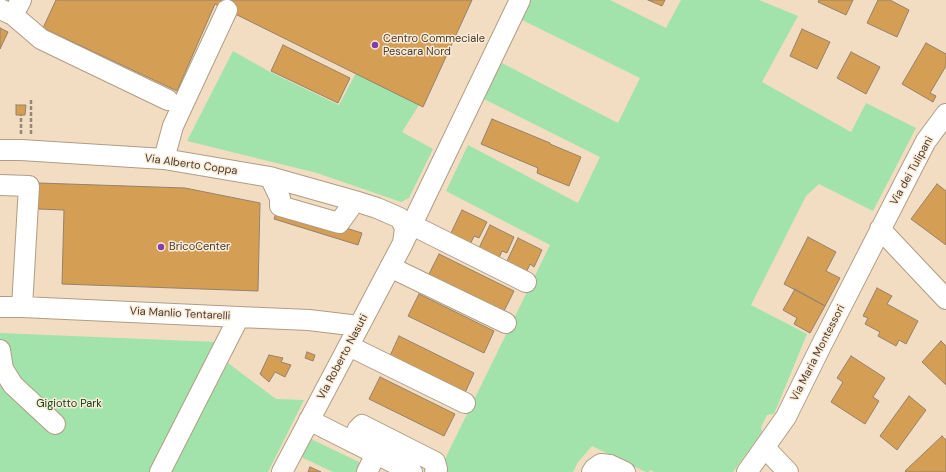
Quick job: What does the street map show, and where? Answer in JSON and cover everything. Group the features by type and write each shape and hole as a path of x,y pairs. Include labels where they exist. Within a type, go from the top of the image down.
{"street":[{"name":"Via Alberto Coppa","path":"403,243 520,0"},
{"path":"11,8 41,39 168,100"},
{"path":"164,159 173,126 227,10"},
{"name":"Via dei Tulipani","path":"880,229 926,142 946,114"},
{"name":"Via Alberto Coppa","path":"0,150 164,159 270,177 355,200 400,218 405,228 403,243"},
{"path":"270,177 280,198 280,206 339,223 355,200"},
{"path":"0,185 29,186 22,307"},
{"name":"Via Alberto Coppa","path":"377,208 400,210 413,205 427,193"},
{"path":"412,225 526,282"},
{"path":"880,229 946,299"},
{"name":"Via Maria Montessori","path":"747,472 786,417 880,229"},
{"name":"Via Roberto Nasuti","path":"282,472 403,243"},
{"path":"390,267 506,323"},
{"name":"Via Manlio Tentarelli","path":"0,307 309,320 359,326"},
{"path":"160,472 239,317"},
{"path":"349,346 465,403"},
{"path":"0,350 3,369 14,385 55,424"},
{"path":"309,420 412,472"},
{"path":"352,442 358,429 362,425 435,462 437,469 435,472"},
{"path":"764,448 788,472"},
{"path":"368,472 376,454"},
{"path":"592,472 601,464 610,465 625,472"}],"path":[{"path":"31,98 31,140"}],"green space":[{"path":"529,0 610,0 666,28 681,0 759,0 798,16 762,82 851,132 866,103 916,128 873,211 819,184 806,196 751,305 807,334 774,414 767,415 761,427 762,432 733,472 654,472 650,470 649,472 646,472 592,446 578,462 573,472 446,472 440,469 550,245 446,191 468,145 578,203 600,157 482,98 500,62 618,123 640,78 520,19"},
{"path":"233,51 270,72 339,105 356,73 419,105 402,132 433,149 409,198 401,202 317,173 187,141"},
{"name":"Gigiotto Park","path":"0,333 216,342 151,472 0,472"},
{"path":"228,363 276,399 304,400 268,472 170,472"},
{"path":"309,438 359,462 361,468 359,472 333,472 299,456"}],"building":[{"name":"Centro Commeciale Pescara Nord","path":"56,0 472,0 423,107 215,4 177,91 43,28"},
{"path":"648,0 665,0 662,6"},
{"path":"819,0 853,0 846,15 818,2"},
{"path":"878,0 890,0 909,10 897,37 867,23"},
{"path":"0,28 8,32 0,49"},
{"path":"802,29 830,42 817,69 790,56"},
{"path":"926,43 946,54 946,66 930,93 936,96 933,102 902,84"},
{"path":"283,45 350,78 338,103 271,71"},
{"path":"851,52 880,67 866,94 837,78"},
{"path":"16,105 26,105 25,115 16,115"},
{"path":"492,119 581,157 569,186 537,173 538,168 481,144"},
{"name":"BricoCenter","path":"39,183 185,188 260,203 258,291 62,284 64,210 38,209"},
{"path":"937,184 946,191 946,245 911,219"},
{"path":"278,207 362,233 358,245 274,219"},
{"path":"462,210 487,222 479,238 474,236 470,245 450,235"},
{"path":"490,225 514,237 507,253 502,251 498,260 478,250"},
{"path":"808,237 836,252 826,271 840,278 825,306 784,284"},
{"path":"518,238 542,250 534,267 530,264 526,273 506,263"},
{"path":"439,254 514,291 503,313 428,276"},
{"path":"877,288 892,296 887,304 918,321 906,344 899,340 896,346 878,336 880,332 865,324 868,318 863,316"},
{"path":"795,289 825,306 810,333 794,324 797,318 783,310"},
{"path":"419,294 494,331 484,353 408,316"},
{"path":"399,336 474,373 464,395 389,358"},
{"path":"941,341 946,346 946,385 922,362"},
{"path":"307,352 315,355 313,361 305,358"},
{"path":"269,355 283,358 281,362 291,365 285,377 275,372 269,382 260,374"},
{"path":"851,356 885,378 873,397 879,401 865,424 831,402 843,382 837,378"},
{"path":"380,377 455,414 444,436 369,399"},
{"path":"909,396 926,410 897,450 880,436"},
{"path":"942,436 946,440 946,472 905,471"},
{"path":"310,467 321,472 308,472"}],"place":[{"name":"Centro Commeciale Pescara Nord","path":"375,45"},
{"name":"BricoCenter","path":"161,247"}]}
